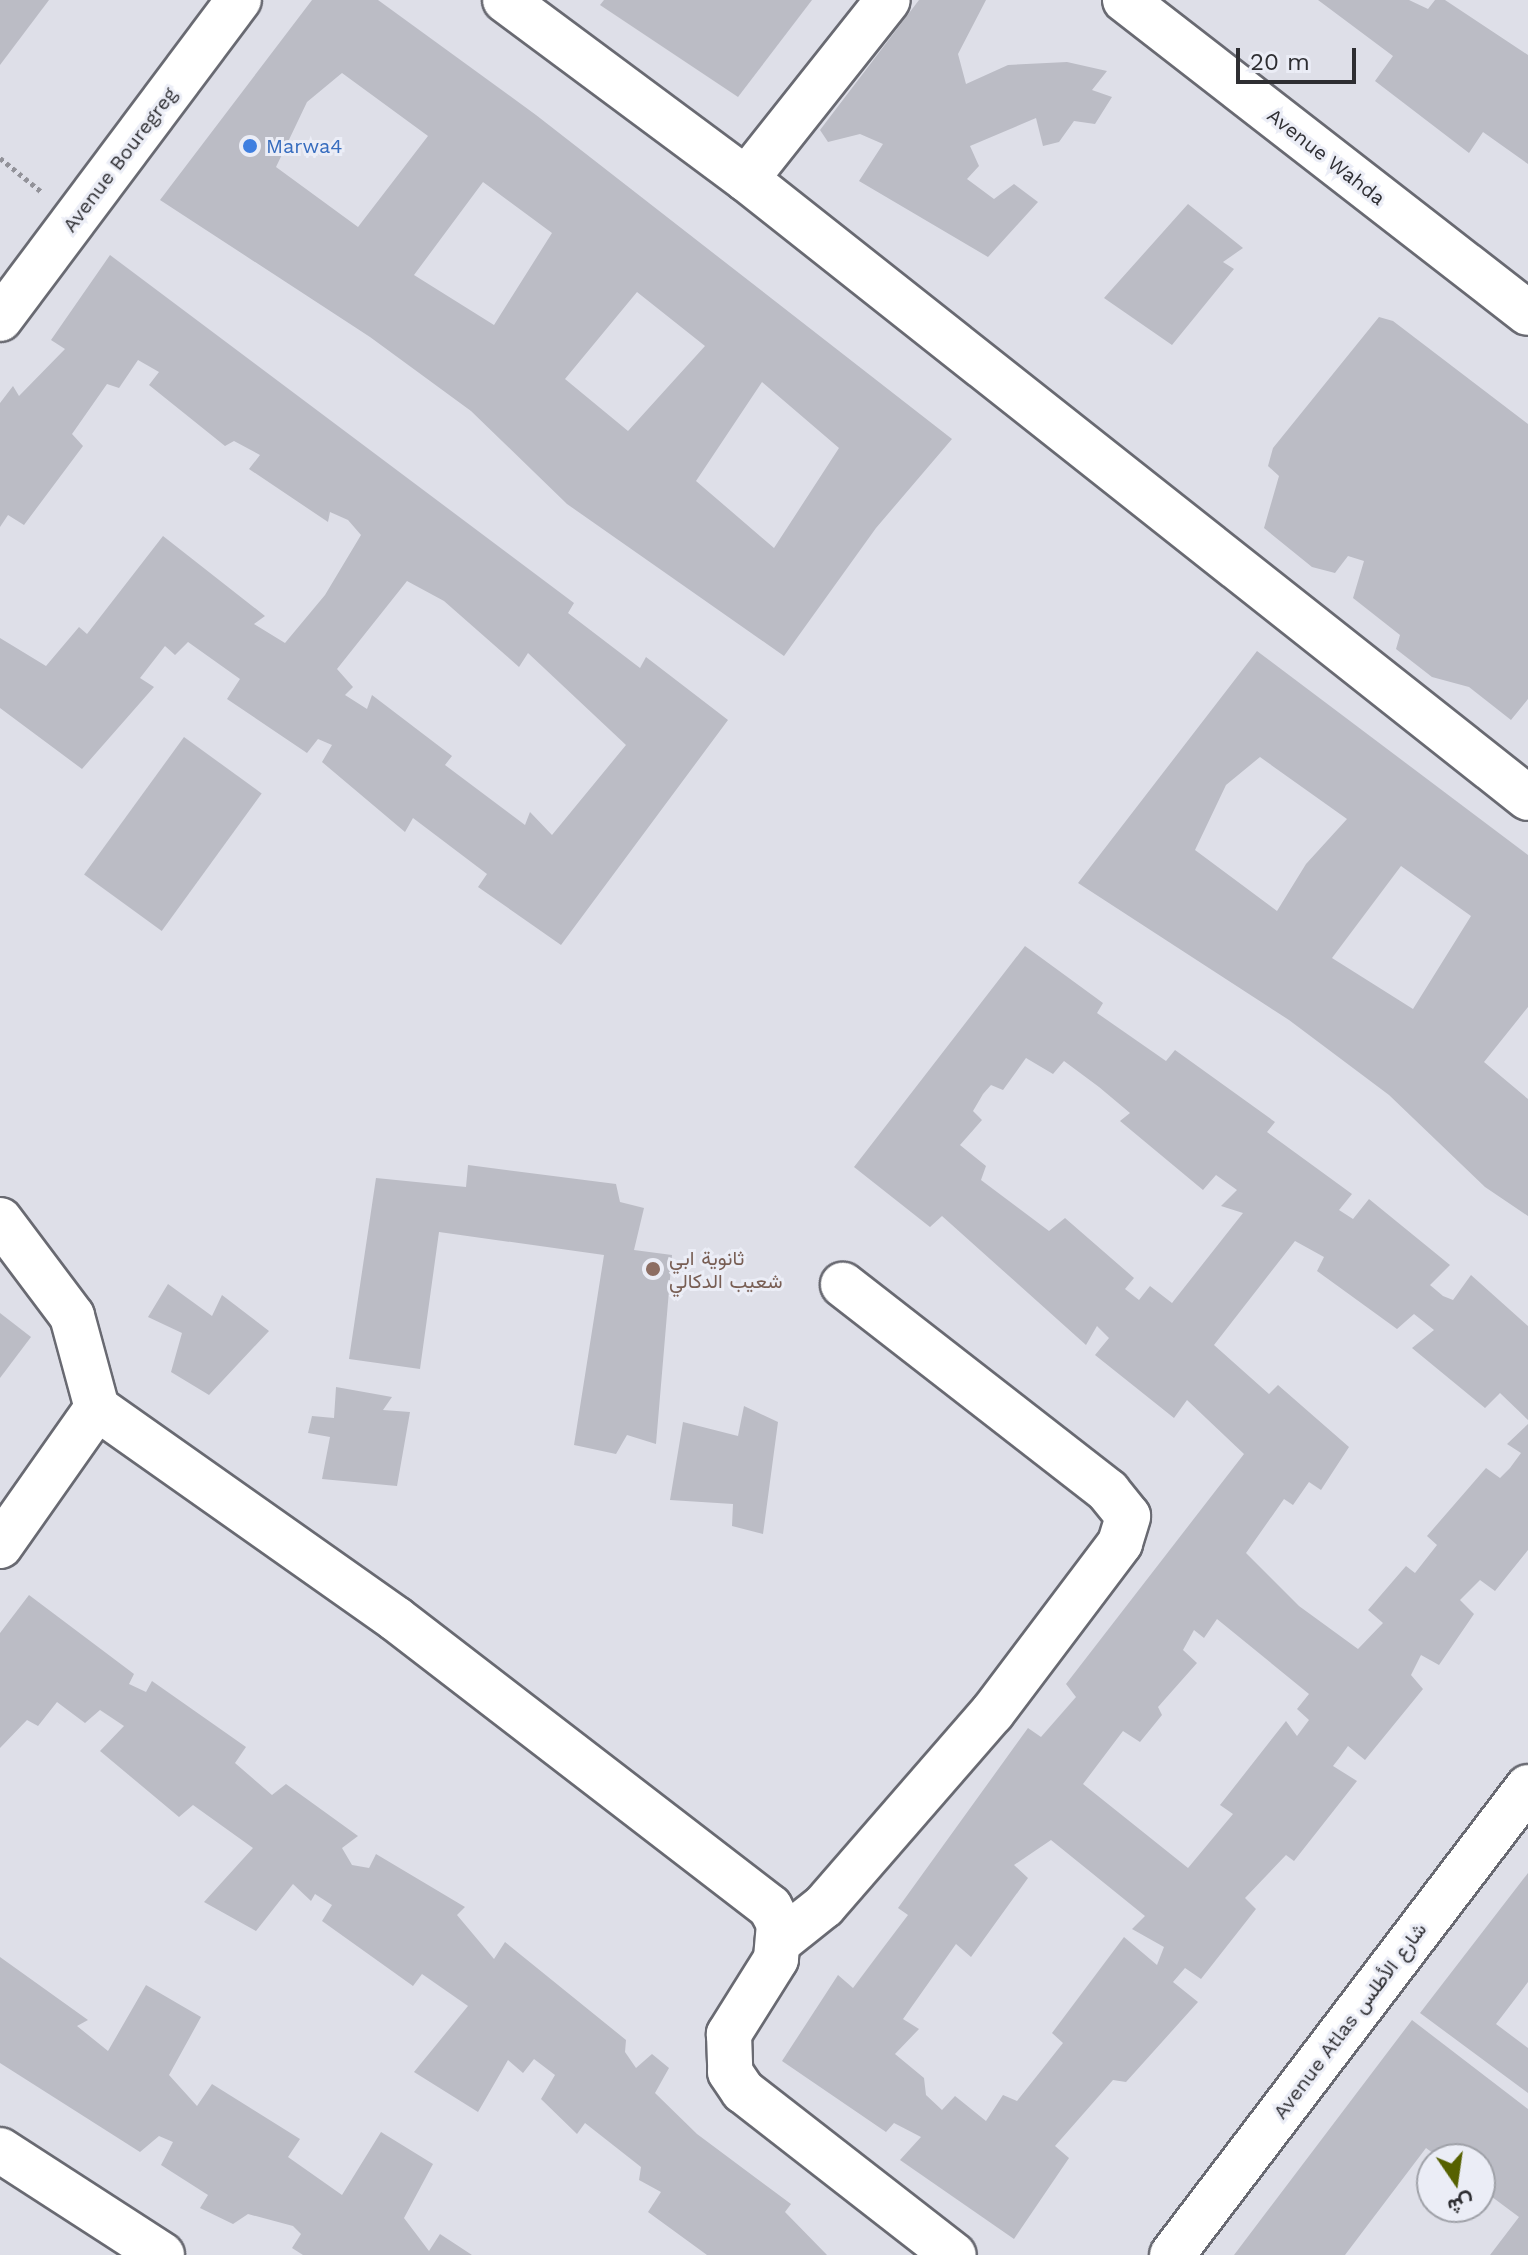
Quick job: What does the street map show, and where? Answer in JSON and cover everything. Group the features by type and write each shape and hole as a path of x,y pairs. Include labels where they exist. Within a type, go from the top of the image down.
{"street":[{"name":"Avenue Bouregreg","path":"0,319 239,0"},
{"path":"505,0 746,179 1527,795"},
{"path":"746,179 888,0"},
{"name":"Avenue Wahda","path":"1125,0 1528,313"},
{"path":"0,1220 72,1316 97,1408 396,1619 770,1907 780,1941 776,1959 729,2034 730,2072 743,2091 954,2255"},
{"path":"780,1941 824,1906 992,1713 1120,1543 1128,1516 1108,1491 843,1285"},
{"path":"0,1546 97,1408"},
{"name":"Avenue Atlas شارع الأطلس","path":"1172,2255 1528,1787"},
{"path":"0,2150 162,2255"}],"path":[{"path":"0,158 75,219"}],"building":[{"path":"0,0 49,0 0,65"},
{"path":"312,0 378,0 536,115 952,439 876,528 784,656 567,504 471,411 370,337 160,200","holes":["342,73 428,136 358,227 276,167 307,102","483,182 552,233 494,325 414,275","637,292 705,346 628,431 565,379","762,382 839,448 774,548 696,481"]},
{"path":"604,0 812,0 738,97 600,5"},
{"path":"919,0 986,0 958,54 966,84 1008,65 1067,62 1107,71 1092,90 1112,97 1095,124 1074,121 1059,142 1043,146 1036,118 970,146 979,166 967,179 994,199 1014,184 1038,202 988,257 859,181 883,144 860,134 828,142 820,130"},
{"path":"1318,0 1409,0 1428,9 1435,0 1445,0 1528,55 1528,164 1483,132 1469,153 1375,81 1393,56"},
{"path":"1188,204 1243,248 1223,262 1234,269 1172,345 1104,298"},
{"path":"110,255 574,603 568,613 640,668 646,657 728,720 561,945 478,887 487,874 413,818 405,832 322,762 332,745 318,739 307,753 227,699 240,679 188,642 175,655 165,646 140,678 154,687 82,769 0,708 0,638 46,666 79,627 87,634 163,536 265,616 254,624 285,643 325,595 361,535 348,520 330,512 328,522 249,469 260,455 234,441 225,446 149,385 159,372 138,360 119,388 107,384 72,434 83,446 24,525 8,515 0,527 0,403 13,386 19,396 65,349 51,340","holes":["407,581 444,601 519,667 528,653 626,745 552,835 530,812 525,825 445,765 452,756 372,695 367,709 345,695 353,687 337,669"]},
{"path":"1379,317 1393,321 1528,424 1528,699 1511,720 1469,687 1432,677 1396,649 1400,635 1353,598 1364,561 1348,556 1335,573 1312,567 1264,528 1279,476 1268,466 1273,448"},
{"path":"1257,651 1528,855 1528,1007 1484,1062 1528,1099 1528,1216 1485,1187 1389,1095 1289,1020 1078,883","holes":["1260,757 1347,819 1306,864 1277,911 1195,850 1226,785","1401,866 1471,916 1413,1009 1332,958"]},
{"path":"184,737 262,793 162,931 84,875"},
{"path":"1025,946 1103,1003 1097,1013 1166,1061 1175,1050 1275,1122 1267,1132 1352,1194 1339,1210 1353,1219 1369,1199 1450,1265 1430,1285 1443,1296 1453,1300 1471,1275 1528,1326 1528,1420 1500,1393 1485,1408 1412,1348 1434,1330 1414,1314 1397,1329 1317,1271 1324,1257 1295,1241 1214,1345 1269,1394 1278,1385 1349,1447 1321,1490 1309,1482 1293,1505 1284,1499 1246,1553 1299,1606 1358,1649 1383,1623 1368,1610 1406,1566 1415,1573 1437,1545 1427,1536 1486,1468 1500,1478 1510,1468 1521,1453 1507,1444 1528,1424 1528,1550 1495,1591 1480,1580 1460,1600 1474,1614 1439,1665 1421,1655 1411,1675 1423,1689 1365,1760 1348,1746 1333,1766 1357,1781 1294,1861 1286,1855 1245,1898 1256,1909 1201,1979 1185,1968 1173,1982 1198,2002 1126,2082 1113,2080 1055,2146 1069,2158 1014,2239 900,2160 921,2137 894,2123 886,2132 782,2061 838,1975 853,1988 908,1915 898,1908 1028,1728 1041,1737 1076,1697 1066,1684 1244,1454 1187,1400 1174,1418 1095,1355 1109,1338 1097,1326 1086,1345 942,1216 930,1227 854,1167","holes":["1026,1058 1053,1074 1064,1061 1099,1087 1130,1113 1120,1121 1203,1190 1216,1175 1237,1190 1221,1206 1243,1213 1172,1303 1150,1286 1139,1300 1125,1289 1134,1278 1065,1218 1049,1231 981,1180 986,1166 960,1145 982,1120 973,1111 983,1094 991,1085 1003,1090","1217,1619 1309,1694 1297,1709 1309,1720 1297,1736 1286,1721 1220,1805 1233,1814 1188,1868 1083,1784 1123,1731 1140,1742 1162,1715 1158,1707 1197,1663 1183,1650 1194,1630 1204,1638","1051,1840 1145,1916 1132,1929 1164,1947 1157,1965 1124,1937 1052,2033 1063,2043 1017,2101 1003,2095 986,2121 955,2096 942,2110 926,2095 924,2078 895,2054 919,2029 903,2019 956,1944 971,1957 1028,1878 1014,1865"]},
{"path":"468,1165 616,1184 620,1202 644,1208 634,1250 672,1255 656,1444 627,1435 616,1454 574,1445 604,1255 439,1232 420,1369 349,1359 376,1178 466,1187"},
{"path":"168,1284 212,1316 222,1295 269,1331 209,1395 171,1372 182,1333 148,1317"},
{"path":"0,1313 31,1337 0,1378"},
{"path":"336,1387 392,1397 383,1410 410,1412 397,1486 322,1479 330,1437 308,1433 312,1416 334,1418"},
{"path":"744,1406 778,1422 763,1534 732,1526 733,1504 670,1500 683,1422 738,1436"},
{"path":"29,1595 134,1674 129,1684 146,1692 152,1681 246,1747 235,1763 272,1795 286,1784 358,1836 342,1848 352,1865 369,1868 376,1854 465,1907 457,1915 494,1959 505,1942 626,2040 625,2052 636,2068 652,2054 669,2068 655,2093 697,2134 791,2204 785,2212 827,2255 707,2255 648,2212 661,2192 639,2180 641,2167 585,2123 577,2134 541,2099 555,2075 534,2059 523,2073 508,2060 478,2112 414,2072 468,2006 422,1974 413,1986 322,1921 332,1905 315,1894 311,1901 293,1884 256,1931 204,1902 253,1848 193,1805 179,1817 100,1751 124,1726 100,1710 85,1723 57,1702 38,1726 27,1720 0,1748 0,1633"},
{"path":"1528,1873 1528,1982 1496,2024 1528,2048 1528,2093 1420,2013"},
{"path":"0,1957 88,2020 77,2026 108,2051 146,1985 201,2017 169,2075 197,2106 212,2084 300,2139 288,2157 342,2195 381,2132 433,2164 404,2218 429,2251 440,2234 472,2255 303,2255 292,2248 301,2234 293,2226 248,2214 233,2224 200,2208 208,2195 161,2165 173,2142 159,2136 140,2152 0,2063"},
{"path":"1412,2020 1528,2109 1528,2255 1490,2255 1519,2217 1496,2200 1496,2143 1416,2143 1416,2161 1345,2255 1234,2255"}],"place":[{"name":"Marwa4","path":"250,146"},
{"name":"ثانوية ابي شعيب الدكالي","path":"653,1269"}]}
